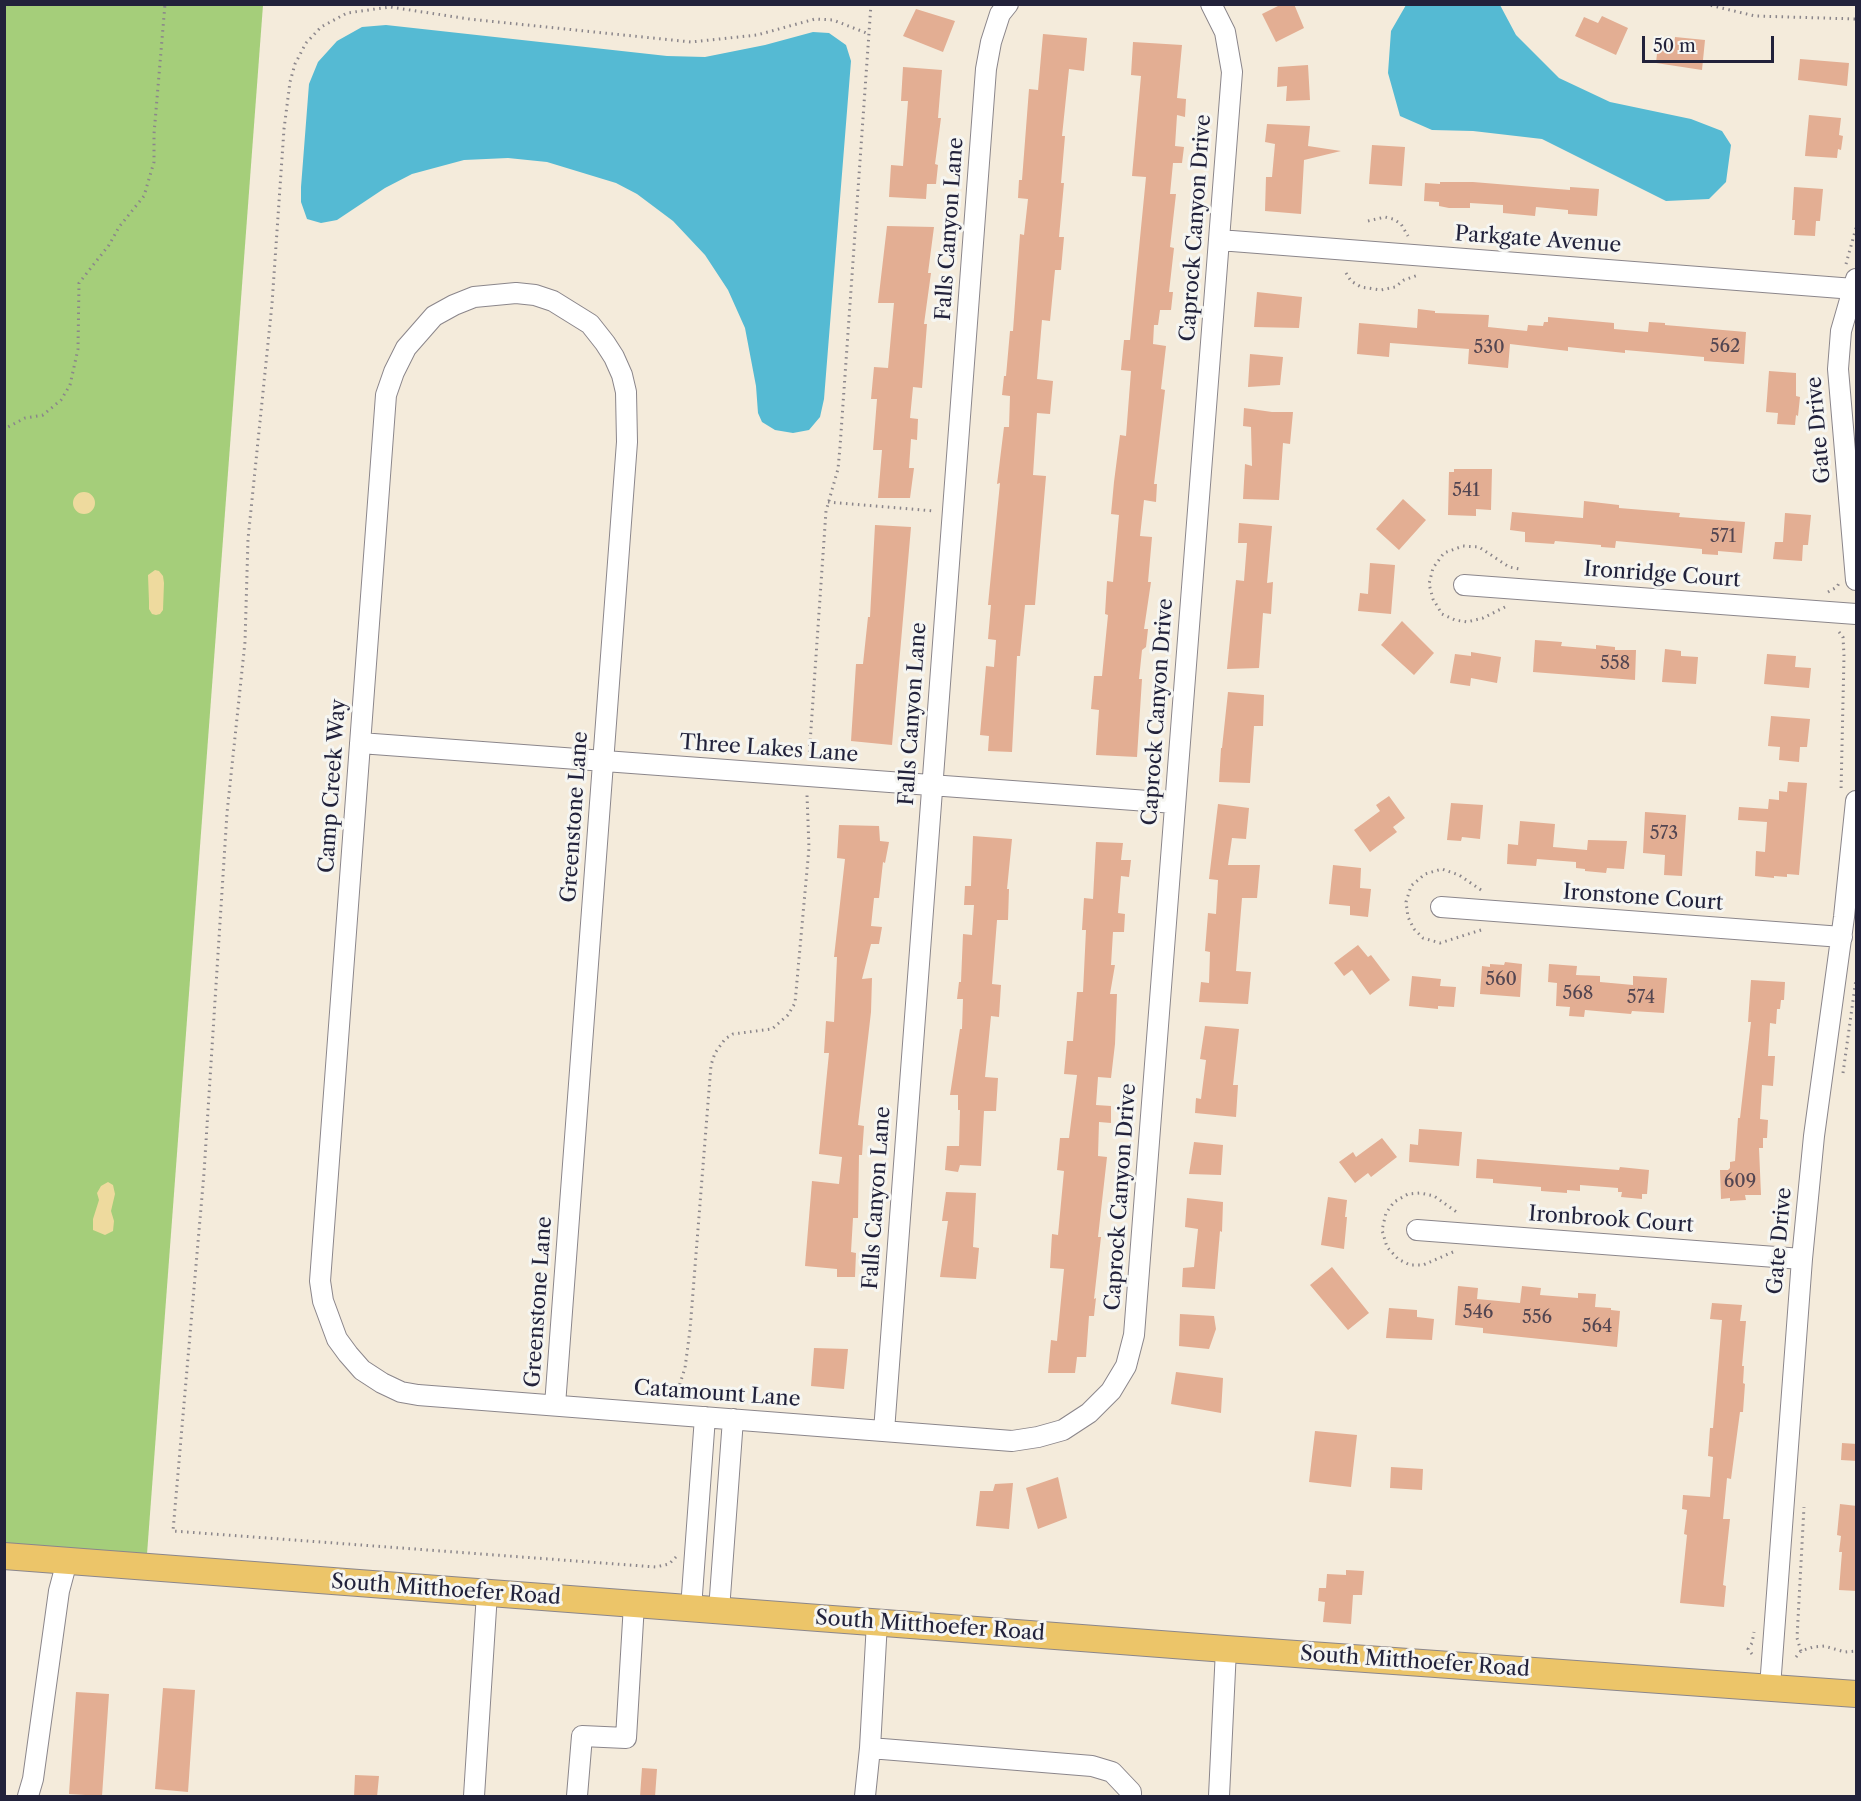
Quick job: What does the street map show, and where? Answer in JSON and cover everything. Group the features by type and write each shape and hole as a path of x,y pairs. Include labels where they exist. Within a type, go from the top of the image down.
{"main road":[{"name":"South Mitthoefer Road","path":"4,1556 1857,1694"}],"street":[{"name":"Falls Canyon Lane","path":"884,1431 986,69 991,42 1000,14 1008,4"},
{"name":"Caprock Canyon Drive","path":"1089,1413 1111,1391 1126,1366 1134,1335 1232,72 1225,32 1211,4"},
{"name":"Parkgate Avenue","path":"1219,240 1855,284"},
{"name":"Gate Drive","path":"1849,580 1838,369 1841,331 1855,284"},
{"name":"Camp Creek Way","path":"348,1354 337,1339 328,1318 320,1281 386,395 406,348 434,316 454,304 474,297 516,293"},
{"name":"Greenstone Lane","path":"516,293 553,301 590,324 614,357 626,392 627,442 555,1406"},
{"name":"Ironridge Court","path":"1464,585 1857,614"},
{"name":"Three Lakes Lane","path":"360,743 1175,803"},
{"name":"Gate Drive","path":"1770,1688 1802,1259 1814,1136 1842,937 1848,798"},
{"name":"Ironstone Court","path":"1441,907 1842,937"},
{"name":"Ironbrook Court","path":"1417,1230 1802,1259"},
{"name":"Catamount Lane","path":"348,1354 362,1370 401,1392 555,1406 1012,1441 1063,1430 1089,1413"},
{"path":"691,1608 705,1417"},
{"path":"719,1610 734,1419"},
{"path":"28,1797 33,1779 59,1591 68,1561"},
{"path":"474,1797 487,1593"},
{"path":"577,1797 582,1736 626,1738 634,1604"},
{"path":"865,1797 877,1622"},
{"path":"1219,1797 1226,1648"},
{"path":"870,1748 1092,1766 1112,1772 1131,1792 1131,1797"}],"path":[{"path":"4,431 25,418 43,415 61,400 70,385 78,349 79,283 109,245 118,227 144,196 154,162 154,134 165,4"},
{"path":"673,1414 689,1347 711,1065 715,1053 725,1039 733,1034 772,1029 788,1015 795,1003 809,848 806,799 826,511 838,469 840,447 871,4"},
{"path":"1705,4 1755,16 1857,18"},
{"path":"1368,221 1385,217 1393,219 1401,224 1408,236 1412,237"},
{"path":"1840,267 1844,267 1848,260 1857,228"},
{"path":"1346,273 1351,281 1361,287 1381,290 1395,287 1404,279 1418,275"},
{"path":"828,502 953,513"},
{"path":"1512,604 1483,618 1467,622 1455,620 1442,614 1433,599 1429,584 1433,568 1444,553 1463,546 1479,547 1509,567 1525,570"},
{"path":"1826,593 1849,580"},
{"path":"1835,630 1843,637 1848,798"},
{"path":"1488,929 1463,934 1451,941 1440,943 1424,938 1414,929 1407,917 1406,902 1411,886 1425,874 1442,869 1459,875 1484,892 1494,893"},
{"path":"1841,1084 1857,980"},
{"path":"1454,1252 1423,1265 1410,1265 1398,1259 1387,1247 1382,1230 1386,1213 1394,1202 1408,1194 1420,1193 1434,1196 1460,1215"},
{"path":"1801,1651 1797,1638 1804,1498"},
{"path":"1752,1654 1748,1649 1754,1632"},
{"path":"1796,1657 1801,1651 1813,1647 1824,1646 1845,1652 1857,1651"}],"green space":[{"path":"5,5 263,5 146,1567 5,1557"}],"sand":[{"path":"84,492 92,495 95,503 92,511 84,514 76,511 73,503 76,495"},
{"path":"155,570 163,576 164,583 163,610 156,615 152,614 149,609 148,575"},
{"path":"108,1182 113,1185 115,1194 111,1211 114,1221 113,1231 105,1235 93,1230 93,1219 99,1200 97,1193 101,1186"}],"water":[{"path":"1406,5 1500,5 1516,35 1559,78 1610,102 1691,119 1722,131 1731,145 1726,182 1709,199 1666,201 1542,139 1473,131 1432,130 1400,116 1388,73 1391,31"},
{"path":"386,25 667,56 705,57 765,45 813,32 829,33 846,45 851,61 824,399 820,417 809,430 793,433 775,430 762,422 758,413 756,386 745,328 728,290 705,255 673,221 637,194 616,183 547,162 508,158 464,160 412,174 385,188 337,220 321,223 307,219 301,202 301,187 309,84 318,62 337,41 362,27"}],"building":[{"path":"1282,4 1294,4 1304,28 1276,42 1262,14"},
{"path":"916,9 955,21 943,52 903,36"},
{"path":"1602,16 1628,28 1616,55 1575,36 1584,17 1598,23"},
{"path":"1043,34 1087,38 1084,71 1069,69 1062,136 1065,136 1059,237 1064,237 1061,270 1055,270 1050,321 1042,320 1037,379 1053,381 1050,414 1037,413 1033,475 1046,476 1035,605 1025,605 1020,656 1017,656 1012,752 988,751 989,736 980,735 986,666 994,667 996,640 988,639 991,605 988,605 1000,483 997,484 1004,427 1009,427 1010,396 1002,395 1010,331 1013,331 1020,234 1024,235 1028,199 1018,198 1019,180 1022,180 1029,89 1038,90"},
{"path":"1675,37 1705,40 1702,70 1656,63 1658,44 1674,46"},
{"path":"1133,42 1182,45 1177,98 1186,99 1185,117 1177,115 1175,146 1184,147 1182,163 1173,163 1170,194 1176,194 1170,247 1174,248 1169,292 1173,292 1171,310 1160,310 1158,325 1154,325 1153,344 1166,346 1161,389 1165,390 1154,484 1157,484 1156,502 1144,500 1140,536 1152,537 1148,582 1151,582 1144,629 1148,629 1146,647 1142,650 1139,679 1142,679 1137,757 1096,755 1099,710 1091,709 1094,676 1102,676 1108,615 1105,614 1107,581 1113,582 1119,515 1111,514 1120,435 1126,436 1131,371 1121,370 1124,340 1130,340 1146,177 1132,176 1141,76 1131,75"},
{"path":"1800,59 1849,63 1847,86 1798,80"},
{"path":"1308,65 1310,100 1286,101 1287,86 1277,87 1278,67"},
{"path":"903,67 942,70 938,118 941,118 935,164 938,165 936,184 927,184 926,199 889,197 891,165 903,166 908,101 901,101"},
{"path":"1809,115 1841,118 1839,135 1843,136 1837,158 1805,156"},
{"path":"1267,124 1310,126 1308,146 1341,151 1304,160 1301,214 1265,211 1266,177 1272,177 1275,144 1265,142"},
{"path":"1372,145 1405,147 1402,186 1369,184"},
{"path":"1440,182 1473,182 1570,190 1570,187 1599,189 1597,216 1568,214 1568,210 1536,207 1535,216 1503,213 1503,205 1470,203 1470,208 1449,208 1439,206 1439,202 1424,201 1425,183 1440,184"},
{"path":"1794,187 1823,189 1820,221 1816,221 1815,236 1794,235 1795,220 1792,220"},
{"path":"887,226 934,227 924,324 927,324 922,388 913,387 910,418 918,419 917,440 911,439 909,468 914,468 910,498 878,498 882,450 873,450 877,399 871,399 874,367 888,368 894,303 878,303"},
{"path":"1257,292 1302,297 1299,328 1254,327"},
{"path":"1418,309 1435,311 1435,313 1489,315 1488,327 1527,331 1528,325 1543,326 1544,322 1548,322 1548,317 1614,323 1614,329 1648,332 1649,322 1746,332 1744,364 1704,361 1704,357 1625,350 1625,353 1568,347 1568,351 1510,344 1508,368 1468,364 1469,349 1390,343 1389,357 1357,354 1359,323 1417,328"},
{"path":"1250,354 1283,357 1280,385 1248,387"},
{"path":"1769,371 1796,373 1796,396 1800,397 1795,425 1777,424 1778,413 1766,412"},
{"path":"1244,408 1293,412 1290,444 1283,443 1279,500 1243,499 1245,464 1252,466 1251,427 1243,426"},
{"path":"1454,469 1492,469 1491,510 1476,509 1476,516 1448,515 1449,472 1454,472"},
{"path":"1403,499 1426,520 1399,550 1376,529"},
{"path":"1584,501 1619,505 1619,508 1680,513 1679,517 1745,522 1742,553 1718,551 1718,555 1702,554 1702,549 1616,541 1615,548 1555,541 1554,544 1525,542 1525,532 1510,530 1512,512 1583,518"},
{"path":"1785,513 1811,515 1808,545 1803,545 1802,561 1773,559 1775,542 1783,542"},
{"path":"1239,523 1272,526 1267,583 1273,582 1271,614 1263,613 1259,668 1227,669 1236,580 1244,581 1247,543 1238,543"},
{"path":"875,525 911,527 892,745 851,741 856,664 863,664 868,617 870,617"},
{"path":"1370,563 1395,565 1391,614 1358,611 1360,593 1368,594"},
{"path":"1402,621 1434,653 1414,675 1381,645"},
{"path":"1535,640 1562,642 1561,646 1596,649 1596,645 1615,647 1615,650 1636,650 1635,680 1533,672"},
{"path":"1665,649 1681,651 1681,656 1698,657 1696,684 1662,682"},
{"path":"1471,652 1501,657 1497,683 1471,678 1470,686 1450,683 1455,654 1471,656"},
{"path":"1767,654 1796,656 1795,667 1811,668 1809,688 1764,684"},
{"path":"1228,692 1264,695 1263,726 1254,726 1250,783 1219,782"},
{"path":"1771,716 1810,719 1807,747 1800,747 1799,762 1779,760 1780,747 1768,746"},
{"path":"1788,782 1807,783 1799,875 1787,874 1787,877 1774,876 1774,878 1755,876 1756,851 1765,852 1767,822 1738,820 1739,807 1768,809 1769,799 1779,800 1779,791 1787,792"},
{"path":"1389,796 1405,818 1393,827 1397,832 1370,852 1354,830 1380,811 1376,805"},
{"path":"1451,803 1483,805 1480,839 1462,837 1461,841 1447,840"},
{"path":"1218,804 1249,808 1246,839 1232,838 1228,865 1260,865 1257,898 1242,898 1236,971 1251,972 1248,1004 1199,1002 1201,982 1209,983 1210,952 1205,951 1208,913 1216,914 1218,880 1209,879"},
{"path":"1645,812 1686,815 1682,876 1664,875 1665,855 1643,853"},
{"path":"1520,821 1555,824 1553,847 1587,850 1588,840 1627,841 1624,869 1607,868 1606,873 1585,871 1585,869 1576,868 1576,862 1537,859 1536,866 1507,864 1508,844 1518,845"},
{"path":"839,825 879,826 880,841 889,842 885,863 883,862 879,898 874,898 871,926 882,927 879,944 871,944 862,979 872,978 871,1012 858,1125 864,1126 862,1155 859,1155 858,1218 853,1218 851,1252 856,1253 855,1277 837,1277 837,1269 805,1266 812,1181 839,1184 842,1157 819,1154 829,1053 824,1053 826,1021 834,1022 837,957 834,957 845,859 837,858"},
{"path":"973,836 1012,839 1007,889 1009,889 1008,920 997,920 992,984 1001,985 999,1017 991,1016 985,1077 998,1078 996,1111 984,1111 981,1166 960,1165 958,1172 945,1170 947,1146 959,1146 958,1095 950,1095 960,1029 962,1029 963,999 957,999 959,982 961,982 963,934 972,935 974,905 964,905 965,886 971,886"},
{"path":"1096,842 1123,843 1121,860 1131,860 1129,877 1121,876 1118,913 1125,914 1124,932 1113,932 1111,965 1115,965 1110,994 1117,994 1111,1078 1098,1077 1096,1105 1111,1106 1111,1123 1099,1122 1098,1156 1107,1157 1098,1237 1101,1237 1094,1299 1096,1298 1094,1316 1089,1316 1086,1357 1077,1357 1075,1373 1048,1373 1051,1340 1057,1341 1064,1269 1050,1268 1052,1234 1058,1235 1064,1171 1057,1170 1060,1138 1069,1138 1077,1075 1064,1074 1067,1041 1073,1041 1077,992 1083,992 1086,930 1082,930 1084,898 1093,899"},
{"path":"1333,865 1361,868 1360,888 1371,889 1368,917 1350,915 1350,906 1329,904"},
{"path":"1358,945 1368,957 1371,955 1390,980 1370,995 1352,970 1344,976 1334,963"},
{"path":"1505,962 1522,964 1520,997 1480,994 1482,966 1504,965"},
{"path":"1549,964 1577,966 1576,975 1600,976 1600,982 1633,985 1633,976 1667,978 1664,1013 1632,1011 1631,1014 1585,1010 1584,1017 1569,1016 1570,1007 1556,1006 1557,983 1548,982"},
{"path":"1412,976 1441,979 1440,986 1456,987 1454,1007 1438,1006 1438,1009 1409,1006"},
{"path":"1751,980 1785,982 1784,1000 1781,1000 1780,1009 1777,1009 1776,1024 1770,1023 1768,1056 1775,1056 1773,1086 1762,1085 1760,1119 1768,1120 1767,1138 1763,1138 1763,1148 1759,1148 1761,1195 1745,1195 1746,1200 1730,1201 1730,1198 1721,1199 1720,1170 1728,1170 1730,1162 1735,1161 1738,1118 1740,1118 1751,1022 1748,1022"},
{"path":"1205,1026 1239,1029 1233,1085 1238,1085 1236,1117 1195,1113 1196,1098 1201,1099 1206,1060 1200,1059"},
{"path":"1419,1129 1462,1132 1459,1166 1409,1162 1410,1144 1418,1145"},
{"path":"1382,1138 1397,1157 1371,1177 1368,1173 1355,1183 1339,1162 1353,1152 1356,1157"},
{"path":"1194,1142 1223,1145 1221,1175 1189,1174"},
{"path":"1477,1159 1619,1170 1620,1167 1649,1170 1647,1194 1642,1194 1642,1199 1621,1197 1622,1192 1618,1192 1618,1188 1580,1185 1580,1191 1567,1190 1567,1193 1541,1191 1541,1187 1493,1183 1493,1179 1476,1178"},
{"path":"946,1192 976,1193 973,1247 979,1248 976,1279 940,1277 948,1221 942,1221"},
{"path":"1328,1197 1347,1200 1344,1249 1321,1245"},
{"path":"1187,1198 1223,1202 1215,1289 1182,1287 1183,1268 1194,1267 1198,1229 1185,1227"},
{"path":"1332,1267 1369,1313 1348,1330 1310,1285"},
{"path":"1458,1286 1478,1288 1477,1299 1520,1303 1522,1286 1541,1288 1540,1295 1578,1298 1578,1293 1596,1294 1595,1307 1620,1311 1617,1347 1483,1333 1483,1328 1455,1325"},
{"path":"1712,1303 1742,1305 1740,1321 1746,1321 1742,1366 1744,1366 1743,1383 1745,1384 1743,1412 1740,1412 1731,1479 1727,1478 1723,1519 1730,1519 1723,1585 1726,1586 1724,1607 1680,1603 1687,1535 1684,1534 1687,1510 1682,1509 1683,1495 1710,1497 1713,1457 1708,1456 1710,1428 1713,1428 1722,1320 1710,1319"},
{"path":"1389,1308 1417,1310 1417,1317 1434,1319 1432,1340 1386,1338"},
{"path":"1180,1314 1214,1316 1216,1329 1209,1349 1179,1346"},
{"path":"814,1348 848,1349 844,1389 811,1386"},
{"path":"1176,1372 1223,1378 1221,1413 1171,1404"},
{"path":"1315,1431 1357,1435 1351,1487 1309,1482"},
{"path":"1842,1443 1857,1444 1857,1461 1841,1460"},
{"path":"1391,1467 1423,1469 1422,1490 1390,1488"},
{"path":"1058,1477 1067,1518 1038,1529 1026,1488"},
{"path":"1013,1483 1009,1529 976,1526 980,1491 993,1491 995,1484"},
{"path":"1840,1504 1857,1506 1857,1591 1839,1590 1842,1552 1839,1552 1841,1536 1837,1535"},
{"path":"1346,1570 1364,1571 1362,1595 1353,1595 1351,1624 1323,1622 1325,1602 1318,1601 1319,1588 1326,1588 1327,1574 1346,1575"},
{"path":"163,1688 195,1690 188,1792 155,1789"},
{"path":"76,1692 109,1694 102,1796 69,1794"},
{"path":"642,1768 657,1769 655,1797 640,1797"},
{"path":"355,1775 379,1776 377,1797 354,1797"}]}
